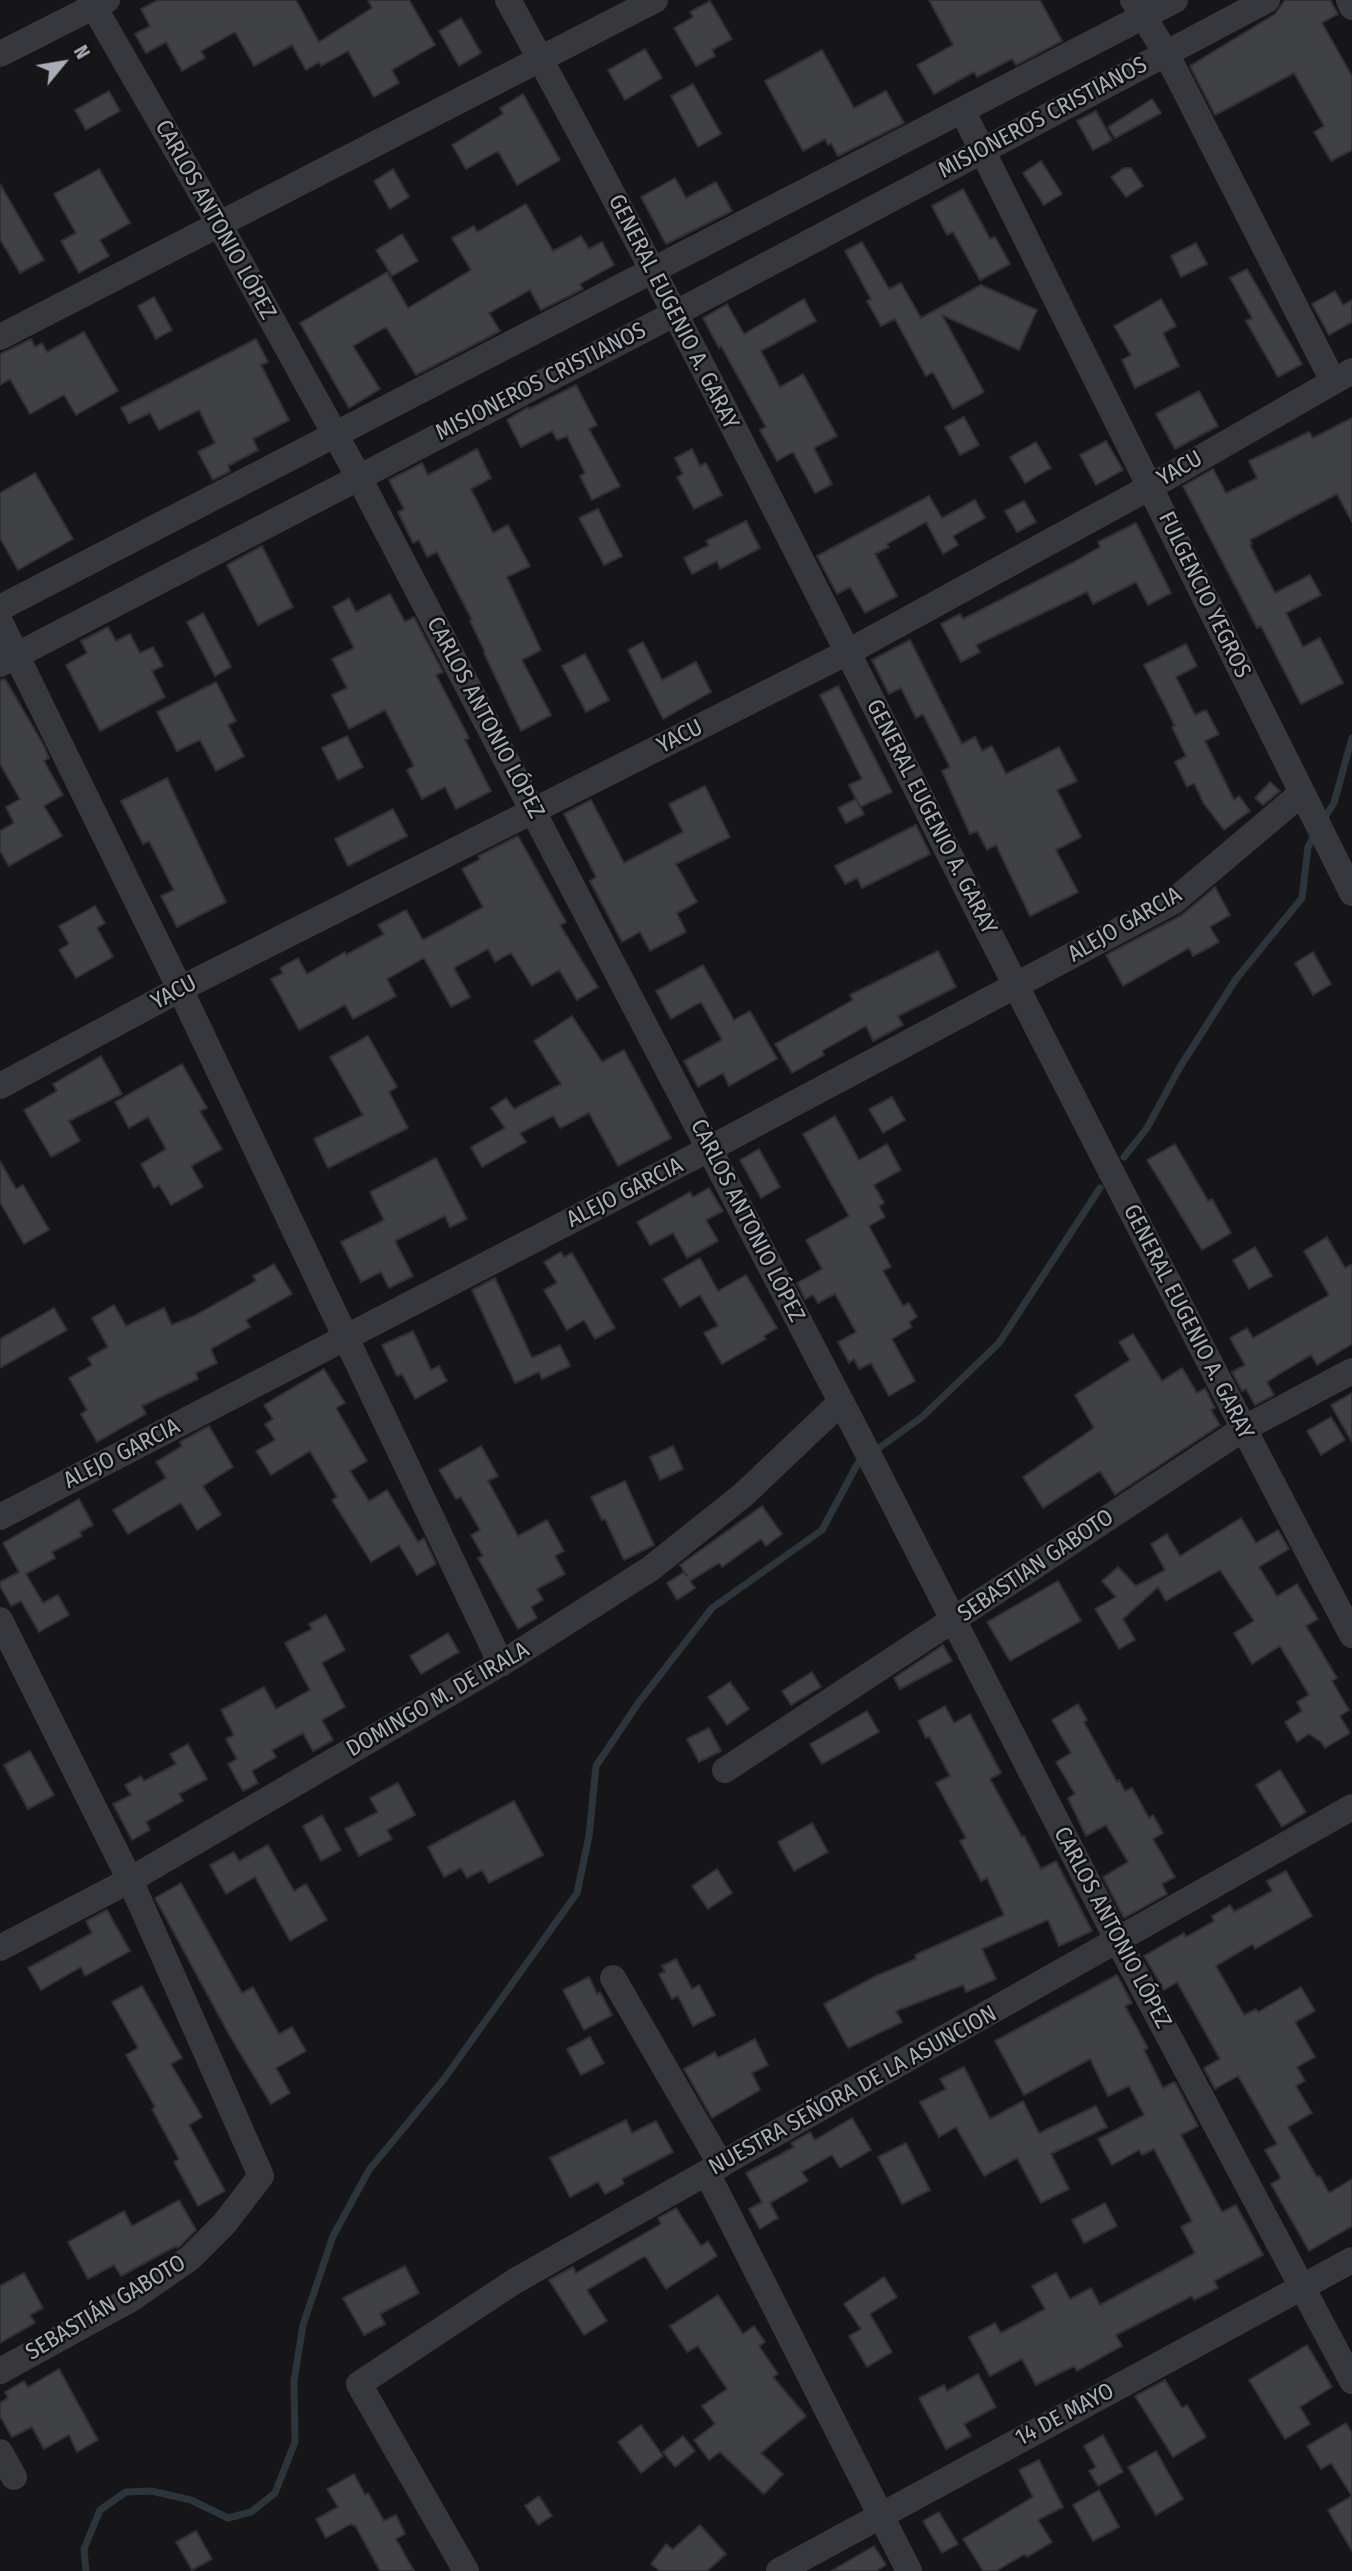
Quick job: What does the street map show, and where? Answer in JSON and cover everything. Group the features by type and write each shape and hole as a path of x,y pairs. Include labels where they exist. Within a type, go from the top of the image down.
{"street":[{"name":"GENERAL EUGENIO A. GARAY","path":"508,0 654,270 1016,986 1352,1635"},
{"path":"0,337 655,0"},
{"name":"MISIONEROS CRISTIANOS","path":"0,608 962,110 1138,8 1175,0"},
{"name":"MISIONEROS CRISTIANOS","path":"9,659 674,314 1266,0"},
{"path":"1349,0 1352,7"},
{"path":"0,54 97,2"},
{"name":"CARLOS ANTONIO LÓPEZ","path":"97,2 358,476 860,1438 1118,1941 1352,2381"},
{"path":"1138,8 1166,53 1343,376"},
{"name":"FULGENCIO YEGROS","path":"962,110 1352,893"},
{"name":"YACU","path":"0,1086 180,989 848,652 1150,487 1343,376"},
{"path":"0,622 9,659 180,989 502,1664"},
{"name":"ALEJO GARCIA","path":"0,1517 709,1149 1174,901 1307,802"},
{"name":"SEBASTIAN GABOTO","path":"725,1769 1243,1429 1352,1371"},
{"name":"DOMINGO M. DE IRALA","path":"0,1948 130,1880 502,1664 650,1569 743,1495 841,1402"},
{"path":"0,1620 130,1880"},
{"name":"NUESTRA SEÑORA DE LA ASUNCION","path":"466,2571 359,2384 515,2281 1352,1807"},
{"name":"SEBASTIÁN GABOTO","path":"0,2371 131,2298 190,2258 223,2224 261,2176 130,1880"},
{"path":"613,1979 714,2169 909,2571"},
{"name":"14 DE MAYO","path":"779,2571 1352,2260"},
{"path":"0,2452 14,2477"}],"building":[{"path":"158,0 296,0 319,42 372,8 368,0 409,0 435,45 392,70 399,83 374,97 348,51 321,66 319,62 306,70 292,45 254,66 235,32 201,51 205,58 182,71 166,42 146,53 135,34 150,26 141,9"},
{"path":"929,0 1040,0 1062,41 1016,65 1012,59 977,77 974,72 934,94 917,65 953,45"},
{"path":"1285,0 1330,0 1338,14 1322,23 1352,76 1352,150 1331,161 1314,132 1324,126 1294,73 1215,115 1190,66 1275,14"},
{"path":"710,1 732,39 712,50 715,56 696,66 674,28 693,17 690,12"},
{"path":"461,18 481,53 459,66 439,31"},
{"path":"645,49 662,78 625,100 608,70"},
{"path":"822,50 854,108 886,91 904,123 838,156 831,143 828,145 825,139 803,151 765,81"},
{"path":"693,84 721,134 698,147 671,96"},
{"path":"109,91 120,111 86,130 75,110"},
{"path":"523,94 560,160 517,185 498,151 466,169 452,145 503,114 500,108"},
{"path":"1152,99 1161,113 1115,138 1108,127"},
{"path":"1096,111 1112,140 1093,150 1077,121"},
{"path":"1041,161 1062,194 1044,205 1023,173"},
{"path":"1124,168 1131,168 1143,186 1126,197 1111,177"},
{"path":"99,169 130,223 100,240 109,256 79,273 61,241 76,233 54,194"},
{"path":"393,169 409,197 390,209 374,181"},
{"path":"675,178 686,198 716,182 732,211 666,244 641,197"},
{"path":"0,184 44,260 20,273 0,239"},
{"path":"963,189 990,239 995,237 1010,264 980,280 953,232 947,235 932,206"},
{"path":"526,204 553,251 581,236 589,249 602,242 614,265 580,284 583,289 541,310 530,290 489,313 500,331 416,375 386,327 353,346 380,389 349,408 300,323 387,272 408,308 471,270 452,238 474,226 477,232"},
{"path":"402,234 418,261 392,276 376,250"},
{"path":"862,242 889,289 901,283 921,318 981,285 1037,310 1019,350 942,315 984,392 953,409 933,372 926,376 895,319 881,326 867,301 871,299 845,251"},
{"path":"1196,243 1207,264 1181,277 1171,256"},
{"path":"1247,269 1302,364 1278,377 1246,321 1252,318 1230,278"},
{"path":"1335,291 1343,305 1352,300 1352,322 1329,335 1312,304"},
{"path":"154,297 172,330 156,339 138,306"},
{"path":"804,299 816,321 761,351 780,387 803,374 837,436 814,448 832,484 815,493 793,452 777,461 760,430 766,427 703,318 727,304 744,334"},
{"path":"1161,299 1176,326 1163,333 1179,366 1135,388 1122,360 1131,355 1114,326"},
{"path":"84,332 118,391 76,415 64,395 30,414 10,379 0,385 0,354 31,339 35,347 42,343 47,352"},
{"path":"256,339 268,362 261,365 289,420 253,439 258,450 228,466 230,471 213,480 198,452 215,443 199,410 159,430 150,413 129,423 121,408"},
{"path":"576,385 597,425 589,429 620,486 592,500 580,476 585,473 567,436 557,440 552,431 521,447 507,420"},
{"path":"1199,391 1218,426 1175,449 1156,414"},
{"path":"964,417 979,445 960,455 945,427"},
{"path":"1352,418 1352,522 1337,494 1250,540 1250,545 1275,593 1310,575 1321,595 1286,613 1303,647 1320,638 1343,683 1301,704 1261,626 1257,628 1183,486 1213,469 1226,493 1257,478 1249,461 1309,432 1313,438"},
{"path":"1106,441 1123,470 1096,485 1080,455"},
{"path":"1036,442 1051,468 1025,483 1010,457"},
{"path":"477,449 491,478 471,489 493,533 508,525 530,566 507,577 541,650 522,660 551,715 521,731 484,653 470,621 472,620 437,552 427,557 419,540 413,543 398,512 404,509 389,480 422,463 428,475"},
{"path":"692,449 700,466 706,463 722,495 694,509 677,477 683,474 675,458"},
{"path":"35,473 73,539 18,570 0,538 0,493"},
{"path":"929,496 942,518 975,500 985,518 953,536 958,545 943,554 926,522 887,544 889,547 875,554 897,596 865,613 850,587 837,594 817,556"},
{"path":"1024,501 1036,522 1017,532 1005,511"},
{"path":"598,509 622,556 604,565 579,518"},
{"path":"746,521 760,548 720,569 717,561 692,574 684,558 709,545 706,541"},
{"path":"1136,523 1171,593 1148,605 1136,582 1093,604 1087,592 976,645 980,652 961,662 941,624 960,614 963,619 1072,563 1100,547 1098,542"},
{"path":"262,546 293,607 258,625 227,565"},
{"path":"390,594 405,622 414,617 443,672 436,675 469,738 465,740 491,791 456,809 445,787 422,799 407,770 414,766 385,710 349,729 332,695 347,688 332,659 354,648 333,607 349,598 356,612"},
{"path":"203,613 231,667 215,676 187,622"},
{"path":"108,627 116,641 130,634 140,653 153,647 163,666 152,671 165,697 100,731 66,665 87,653 81,641"},
{"path":"910,640 962,744 975,737 982,751 992,746 1006,774 1059,747 1077,781 1057,790 1081,837 1056,850 1078,892 1030,916 996,845 987,850 977,831 970,834 942,771 950,767 923,714 916,718 901,688 889,694 872,660"},
{"path":"643,642 662,680 696,662 711,692 663,719 628,650"},
{"path":"1186,644 1197,666 1176,677 1195,715 1206,710 1219,734 1205,741 1234,800 1239,796 1250,811 1224,830 1204,804 1194,783 1187,787 1175,762 1186,756 1172,727 1175,726 1144,665"},
{"path":"585,654 609,700 586,712 562,666"},
{"path":"5,679 43,744 49,758 44,761 63,795 44,806 62,836 9,866 0,851 0,831 14,823 6,807 20,799 0,764 0,680"},
{"path":"216,682 236,721 228,725 244,756 216,771 200,740 177,751 157,712"},
{"path":"838,686 892,792 860,807 849,785 862,779 820,695"},
{"path":"347,736 363,767 338,780 322,748"},
{"path":"167,778 226,902 177,927 161,896 174,890 149,841 143,844 121,801"},
{"path":"1270,782 1280,791 1263,805 1255,798"},
{"path":"705,786 730,837 676,864 697,902 677,913 686,932 650,951 640,932 622,942 590,881 596,877 564,814 591,800 624,863 683,832 669,804"},
{"path":"856,799 864,814 846,823 838,808"},
{"path":"393,809 407,836 348,866 335,839"},
{"path":"916,825 930,854 862,888 857,878 845,884 835,866"},
{"path":"518,836 566,922 560,925 598,987 577,1000 559,970 532,986 511,953 495,962 488,949 454,968 470,997 451,1007 424,958 387,979 396,996 353,1019 345,1005 299,1030 271,979 283,973 280,968 298,958 307,974 384,934 378,925 406,910 423,940 483,907 462,869 480,859 478,856"},
{"path":"1215,887 1230,915 1210,927 1219,942 1193,956 1189,948 1123,986 1106,955 1182,915"},
{"path":"95,906 105,923 97,928 113,957 76,978 59,950 69,944 59,926"},
{"path":"938,951 956,987 898,1016 903,1025 873,1041 866,1026 822,1051 824,1055 792,1073 775,1044 853,1000 850,995"},
{"path":"1313,952 1331,984 1313,995 1295,963"},
{"path":"703,965 734,1020 750,1011 777,1059 729,1086 723,1073 698,1087 684,1061 722,1040 701,1002 671,1019 656,991"},
{"path":"572,1016 602,1062 624,1050 671,1138 618,1166 589,1113 560,1128 553,1116 520,1133 526,1142 482,1167 471,1147 505,1128 491,1108 506,1098 514,1109 561,1084 534,1041"},
{"path":"368,1036 397,1087 389,1092 408,1128 328,1168 314,1139 363,1115 330,1057"},
{"path":"101,1056 122,1094 69,1121 80,1141 51,1157 24,1110 57,1091 53,1084"},
{"path":"182,1064 207,1108 200,1111 222,1149 191,1166 203,1187 171,1205 159,1185 154,1188 141,1164 166,1149 148,1117 129,1128 115,1102"},
{"path":"892,1097 905,1120 883,1133 869,1109"},
{"path":"835,1116 859,1160 887,1144 901,1170 874,1185 884,1203 879,1206 885,1217 869,1226 891,1267 883,1271 903,1306 909,1303 917,1317 909,1322 912,1327 892,1339 915,1381 889,1396 871,1363 859,1369 854,1359 849,1363 838,1342 856,1332 835,1294 818,1303 813,1295 805,1299 797,1283 822,1269 806,1240 849,1216 803,1134"},
{"path":"1175,1144 1208,1201 1212,1199 1231,1233 1202,1250 1147,1160"},
{"path":"759,1149 780,1187 761,1198 740,1160"},
{"path":"436,1158 467,1219 450,1227 445,1216 395,1241 413,1276 389,1288 381,1272 361,1282 341,1242 384,1220 370,1192"},
{"path":"0,1161 16,1189 23,1185 49,1230 24,1244 0,1202"},
{"path":"709,1188 723,1211 706,1220 718,1241 687,1258 673,1233 650,1245 637,1222 690,1192 693,1197"},
{"path":"1327,1237 1345,1268 1352,1264 1352,1344 1317,1365 1311,1355 1281,1373 1267,1382 1274,1395 1255,1405 1246,1389 1242,1391 1232,1372 1245,1365 1230,1338 1247,1328 1253,1338 1329,1295 1304,1251"},
{"path":"1255,1247 1272,1276 1249,1289 1233,1260"},
{"path":"561,1252 564,1257 572,1253 615,1328 595,1339 584,1320 567,1330 544,1290 557,1283 544,1262"},
{"path":"700,1258 718,1291 746,1275 777,1328 764,1336 766,1339 722,1364 704,1333 718,1326 700,1295 680,1307 663,1279"},
{"path":"274,1264 292,1294 246,1320 250,1327 211,1349 217,1363 196,1373 198,1379 142,1406 146,1414 97,1442 81,1414 87,1410 69,1378 92,1365 88,1358 108,1347 92,1318 114,1305 126,1326 164,1308 172,1325 194,1316 256,1281 253,1276"},
{"path":"495,1278 532,1358 560,1345 570,1366 542,1379 539,1372 515,1383 472,1290"},
{"path":"54,1308 67,1330 0,1368 0,1339"},
{"path":"413,1331 431,1370 439,1366 447,1381 415,1399 402,1374 397,1376 382,1345"},
{"path":"1133,1334 1162,1381 1182,1368 1197,1393 1205,1388 1215,1408 1211,1410 1220,1425 1115,1495 1100,1471 1043,1508 1023,1477 1094,1428 1075,1395 1130,1360 1119,1342"},
{"path":"324,1369 345,1403 336,1408 367,1461 350,1471 369,1501 387,1490 418,1542 424,1538 436,1564 417,1575 399,1545 371,1562 332,1500 337,1497 310,1451 271,1475 256,1451 275,1440 265,1424 273,1419 264,1405"},
{"path":"1352,1393 1352,1442 1331,1405"},
{"path":"1331,1417 1345,1440 1321,1455 1307,1431"},
{"path":"209,1426 233,1467 203,1486 221,1515 197,1530 181,1503 128,1534 113,1510 166,1478 156,1462 182,1446 180,1442"},
{"path":"481,1446 498,1476 488,1481 518,1536 547,1520 564,1551 555,1556 565,1574 537,1589 543,1600 531,1607 537,1618 518,1629 478,1558 483,1556 471,1535 480,1530 461,1497 456,1499 439,1470"},
{"path":"673,1446 683,1469 660,1480 650,1457"},
{"path":"625,1481 654,1545 624,1560 605,1519 602,1520 591,1497"},
{"path":"79,1499 93,1525 80,1532 82,1536 52,1552 55,1558 26,1574 43,1603 58,1595 69,1615 39,1632 21,1601 11,1606 0,1586 0,1582 19,1572 3,1543"},
{"path":"762,1506 782,1534 766,1546 761,1539 722,1567 719,1563 690,1581 695,1588 677,1600 667,1583 684,1572 687,1576 680,1565"},
{"path":"1241,1518 1256,1543 1278,1530 1289,1549 1259,1567 1277,1596 1297,1584 1318,1619 1306,1626 1337,1678 1332,1681 1349,1710 1340,1716 1350,1733 1325,1748 1309,1734 1297,1742 1285,1722 1302,1711 1297,1702 1309,1695 1280,1646 1252,1664 1234,1633 1254,1621 1220,1570 1166,1601 1158,1587 1123,1619 1135,1640 1119,1649 1095,1609 1116,1597 1102,1581 1118,1567 1136,1586 1165,1570 1151,1544 1167,1534 1180,1556"},
{"path":"1058,1581 1081,1621 1010,1661 987,1622"},
{"path":"326,1615 345,1650 322,1663 345,1707 322,1720 333,1740 313,1751 303,1733 272,1750 276,1757 252,1771 258,1783 243,1791 228,1764 237,1759 226,1739 234,1735 221,1710 264,1687 276,1709 310,1690 285,1643 312,1629 309,1624"},
{"path":"448,1633 459,1652 421,1674 410,1656"},
{"path":"943,1645 952,1661 900,1689 894,1678"},
{"path":"812,1672 821,1687 791,1705 782,1691"},
{"path":"730,1682 749,1709 727,1725 708,1697"},
{"path":"1078,1704 1087,1720 1084,1722 1117,1782 1119,1780 1125,1791 1132,1788 1149,1818 1153,1815 1163,1833 1153,1839 1175,1877 1162,1884 1167,1894 1124,1918 1103,1877 1128,1862 1106,1825 1086,1836 1068,1798 1075,1794 1056,1762 1071,1753 1052,1720"},
{"path":"945,1706 954,1723 970,1714 1001,1773 990,1779 1022,1837 1024,1836 1041,1869 1056,1861 1092,1931 1059,1946 1048,1920 982,1949 996,1979 966,1992 963,1985 896,2011 902,2022 848,2048 824,2004 876,1976 916,1959 915,1955 1004,1915 987,1878 981,1881 960,1841 966,1838 936,1783 950,1776 918,1721"},
{"path":"867,1711 879,1732 822,1764 810,1744"},
{"path":"709,1728 721,1751 699,1762 687,1739"},
{"path":"188,1744 207,1779 179,1794 183,1801 146,1822 150,1830 132,1840 113,1804 131,1795 125,1785 141,1776 144,1781 176,1764 170,1754"},
{"path":"30,1751 54,1795 28,1809 4,1765"},
{"path":"1280,1770 1306,1812 1282,1827 1256,1785"},
{"path":"398,1783 415,1815 387,1830 392,1839 359,1856 345,1829 378,1812 370,1798"},
{"path":"514,1801 543,1855 489,1883 482,1870 467,1878 461,1868 444,1877 428,1847"},
{"path":"322,1815 341,1850 321,1861 303,1826"},
{"path":"812,1823 828,1852 794,1871 778,1842"},
{"path":"268,1845 294,1891 306,1884 327,1920 290,1941 255,1877 226,1894 210,1865 234,1852 239,1861"},
{"path":"717,1869 732,1893 708,1909 692,1886"},
{"path":"1286,1871 1312,1916 1255,1949 1253,1944 1216,1966 1244,2015 1256,2009 1258,2012 1301,1987 1315,2011 1295,2022 1315,2057 1297,2067 1305,2081 1296,2086 1312,2113 1288,2127 1329,2193 1352,2179 1352,2226 1309,2251 1271,2184 1281,2178 1265,2150 1277,2144 1238,2076 1215,2089 1204,2068 1220,2059 1177,1982 1164,1990 1144,1956 1184,1933 1186,1937 1214,1921 1212,1916 1230,1905 1234,1912 1272,1891 1267,1881"},
{"path":"181,1883 242,1993 253,1987 279,2034 292,2027 306,2051 276,2068 290,2093 271,2104 231,2038 155,1898"},
{"path":"107,1910 130,1951 85,1976 81,1967 41,1990 28,1968 92,1933 86,1921"},
{"path":"676,1959 692,1989 699,1985 715,2015 693,2026 678,1996 672,1999 659,1974 665,1972 662,1966"},
{"path":"1117,1975 1132,2003 1125,2006 1148,2048 1144,2050 1163,2088 1174,2082 1176,2084 1198,2126 1181,2135 1222,2212 1236,2205 1263,2255 1214,2281 1218,2288 1194,2300 1192,2296 1116,2335 1122,2346 1077,2371 1074,2366 1036,2385 1022,2359 990,2376 969,2337 995,2323 1001,2333 1045,2309 1032,2286 1056,2273 1070,2299 1091,2288 1100,2305 1195,2253 1181,2227 1192,2221 1154,2149 1142,2155 1139,2150 1112,2165 1098,2139 1144,2115 1129,2086 1108,2096 1090,2059 1024,2095 995,2041"},
{"path":"589,1977 612,2015 584,2030 563,1990"},
{"path":"142,1986 182,2058 171,2064 202,2117 189,2125 225,2191 198,2206 174,2162 179,2159 152,2109 155,2107 126,2055 138,2048 112,2002"},
{"path":"590,2037 604,2063 581,2075 567,2049"},
{"path":"755,2039 768,2065 752,2073 760,2090 712,2118 684,2069 715,2052 718,2058"},
{"path":"964,2067 990,2119 1023,2101 1039,2133 1096,2106 1107,2127 1051,2154 1069,2189 1041,2203 1017,2158 984,2176 956,2127 939,2137 920,2102 946,2089 940,2079"},
{"path":"852,2118 871,2150 840,2168 832,2155 802,2172 808,2181 770,2203 778,2218 760,2229 749,2209 762,2202 746,2173 794,2147 791,2143 810,2132 815,2140"},
{"path":"626,2120 632,2133 656,2121 673,2152 622,2179 624,2184 605,2194 598,2182 570,2197 550,2158"},
{"path":"906,2143 930,2190 902,2204 878,2157"},
{"path":"179,2200 196,2230 180,2246 121,2276 114,2265 88,2279 68,2242 124,2211 132,2226"},
{"path":"1105,2203 1117,2226 1084,2243 1072,2220"},
{"path":"676,2208 701,2246 708,2241 717,2256 666,2289 645,2256 587,2290 607,2321 584,2335 549,2280 573,2267 576,2273 661,2224 658,2218"},
{"path":"405,2266 419,2293 380,2314 385,2324 364,2335 343,2298"},
{"path":"24,2273 43,2308 30,2315 35,2323 0,2343 0,2286"},
{"path":"884,2277 897,2297 870,2314 892,2352 867,2367 849,2336 861,2329 844,2304"},
{"path":"718,2295 743,2334 754,2326 765,2342 759,2346 778,2374 773,2377 806,2416 761,2453 783,2474 764,2494 720,2452 709,2460 694,2440 715,2424 702,2406 727,2389 698,2346 687,2352 670,2326"},
{"path":"1307,2345 1332,2387 1300,2407 1310,2424 1285,2439 1249,2380"},
{"path":"59,2369 98,2440 77,2452 69,2435 44,2449 32,2427 12,2437 0,2416 0,2403 8,2398 5,2392 24,2381 28,2387"},
{"path":"978,2374 996,2407 964,2424 971,2436 946,2449 919,2398 944,2385 947,2391"},
{"path":"1165,2380 1182,2408 1187,2405 1206,2437 1173,2457 1135,2396"},
{"path":"1346,2423 1352,2433 1352,2496 1331,2463 1321,2469 1307,2446"},
{"path":"641,2425 663,2456 641,2473 618,2442"},
{"path":"1103,2435 1123,2472 1098,2486 1089,2471 1096,2467 1084,2446"},
{"path":"683,2436 695,2451 675,2467 663,2452"},
{"path":"1156,2451 1183,2499 1156,2515 1128,2467"},
{"path":"1039,2460 1063,2507 1038,2520 1052,2542 996,2571 983,2571 963,2539 1033,2497 1019,2470"},
{"path":"354,2474 384,2521 396,2515 405,2534 396,2539 414,2571 380,2571 355,2525 351,2524 326,2538 316,2519 338,2507 327,2489"},
{"path":"1099,2490 1119,2527 1093,2541 1073,2505"},
{"path":"539,2496 552,2516 538,2525 525,2506"},
{"path":"1352,2496 1352,2551 1328,2510"},
{"path":"939,2512 958,2544 942,2553 923,2521"},
{"path":"700,2525 726,2554 707,2571 660,2571 651,2564 666,2544 673,2549"},
{"path":"196,2531 212,2559 192,2570 176,2542"},
{"path":"874,2546 886,2565 876,2571 831,2571"}],"waterway":[{"path":"1322,822 1334,803 1352,738"},
{"path":"1124,1157 1147,1128 1180,1067 1236,979 1302,898 1308,847 1316,832"},
{"path":"86,2571 84,2549 100,2510 126,2492 151,2491 191,2500 228,2518 251,2512 275,2493 295,2442 294,2381 303,2325 333,2236 369,2170 444,2079 577,1893 589,1836 596,1766 639,1702 712,1608 822,1530 858,1463 922,1417 999,1343 1100,1188"}]}
